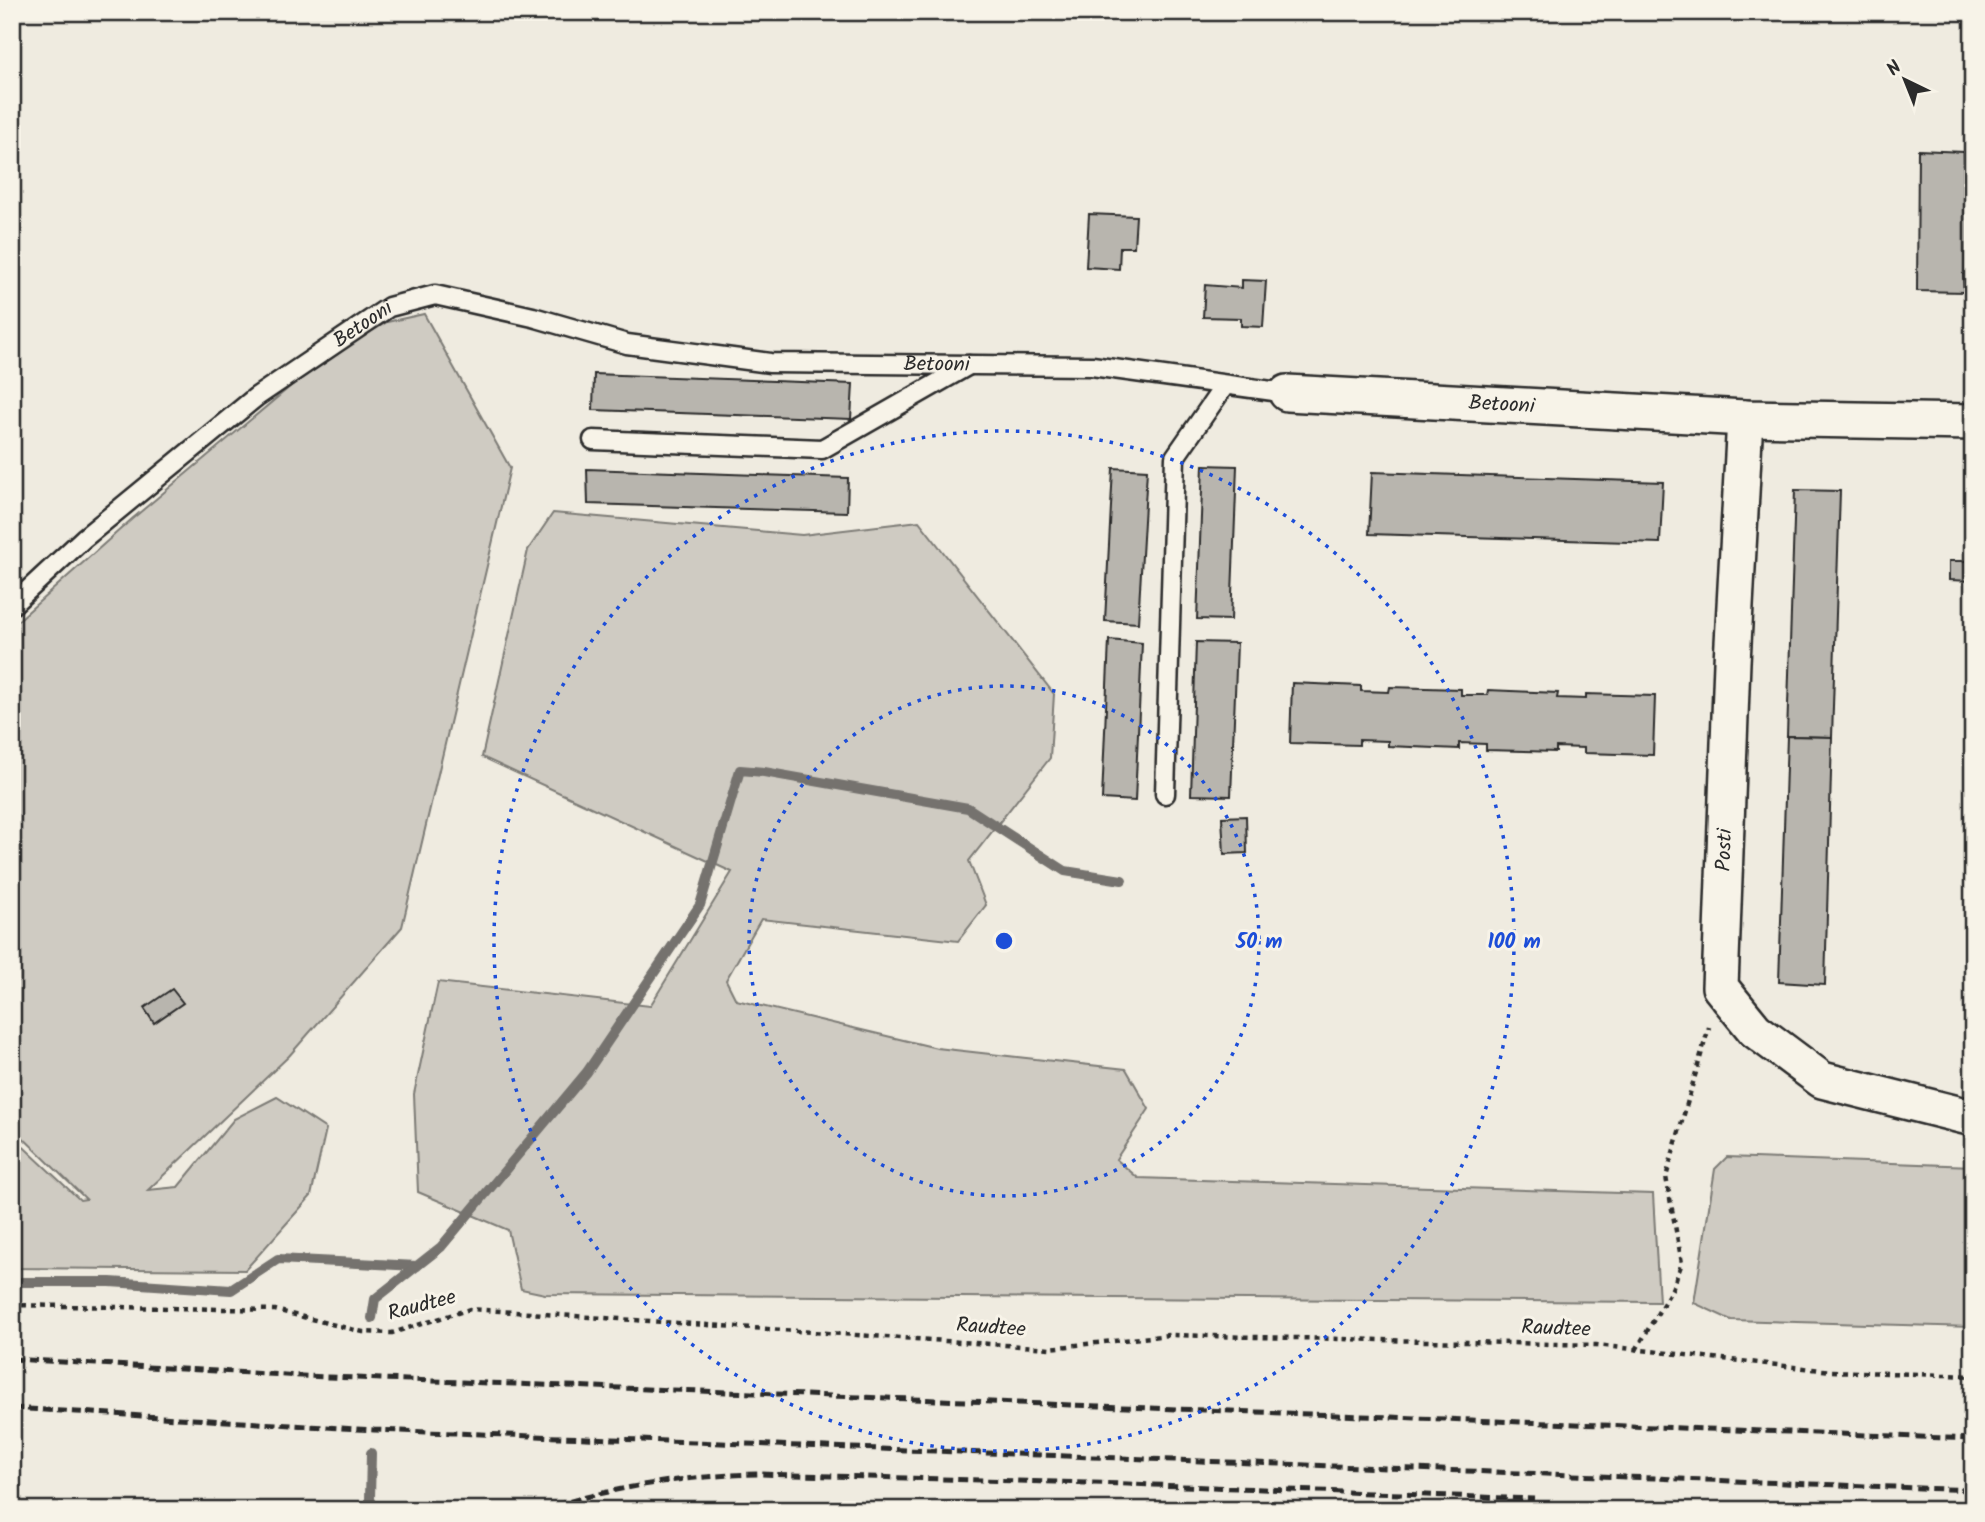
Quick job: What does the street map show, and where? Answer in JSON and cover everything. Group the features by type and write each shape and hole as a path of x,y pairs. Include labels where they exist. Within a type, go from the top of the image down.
{"street":[{"name":"Betooni","path":"1287,393 1745,418 1973,422"},
{"name":"Posti","path":"1720,987 1732,662 1745,418"},
{"path":"1720,987 1755,1030 1822,1080 1973,1118"}],"lane":[{"name":"Betooni","path":"12,605 84,538 256,397 390,307 435,295 533,317 627,344 770,363 1092,366 1287,393"},
{"path":"593,440 822,449 969,365"},
{"path":"1165,794 1175,457 1225,385"}],"path":[{"path":"1636,1350 1672,1289 1682,1263 1666,1177 1720,987"},
{"name":"Raudtee","path":"12,1305 275,1310 372,1333 392,1333 470,1309 1049,1348 1169,1335 1596,1345 1831,1371 1973,1376"}],"shaded area":[{"path":"424,314 510,468 402,927 289,1056 148,1190 178,1187 234,1119 277,1097 326,1129 311,1196 245,1270 12,1268 12,1136 80,1200 86,1199 12,1127 12,626 132,519 316,365 387,322"},
{"path":"553,513 802,535 919,521 1054,694 1050,758 969,861 986,905 958,941 761,919 726,980 736,1000 937,1048 1126,1069 1149,1109 1116,1159 1138,1178 1653,1194 1659,1302 545,1294 521,1289 508,1230 418,1192 414,1094 438,982 650,1006 732,872 482,757 528,550"},
{"path":"1727,1157 1973,1166 1973,1327 1731,1320 1694,1303 1715,1169"}],"building":[{"path":"1918,150 1964,152 1965,168 1973,169 1973,274 1963,274 1964,292 1917,291"},
{"path":"1089,214 1136,216 1134,247 1120,247 1119,269 1086,267"},
{"path":"1242,280 1266,281 1263,327 1241,326 1241,318 1203,317 1205,285 1242,288"},
{"path":"594,374 853,384 851,419 593,410"},
{"path":"1203,465 1237,466 1231,620 1197,619"},
{"path":"1113,468 1147,470 1138,623 1105,621"},
{"path":"587,469 848,478 847,512 588,504"},
{"path":"1372,472 1663,482 1660,543 1369,534"},
{"path":"1795,490 1840,491 1832,737 1787,736"},
{"path":"1949,561 1973,561 1973,581 1949,580"},
{"path":"1109,640 1142,643 1135,801 1102,799"},
{"path":"1196,642 1237,643 1231,796 1191,795"},
{"path":"1292,683 1361,686 1361,691 1389,692 1390,687 1461,689 1461,695 1487,695 1488,690 1558,693 1557,698 1586,699 1586,694 1655,696 1653,755 1584,753 1584,748 1556,747 1556,752 1486,750 1486,744 1459,743 1459,749 1388,746 1388,741 1359,740 1359,745 1290,743"},
{"path":"1787,736 1832,737 1825,985 1779,982"},
{"path":"1246,816 1247,853 1224,854 1222,817"},
{"path":"172,989 183,1003 154,1023 144,1008"}],"waterway":[{"path":"372,1318 375,1299 441,1247 587,1072 700,905 740,770 968,808 1065,871 1122,880"},
{"path":"12,1282 110,1282 231,1290 278,1259 417,1266"},
{"path":"371,1453 370,1499 375,1510"}],"railway":[{"path":"12,1359 302,1376 1973,1439"},
{"path":"12,1408 374,1430 1973,1490"},
{"path":"541,1510 648,1484 758,1474 1534,1499"}]}
